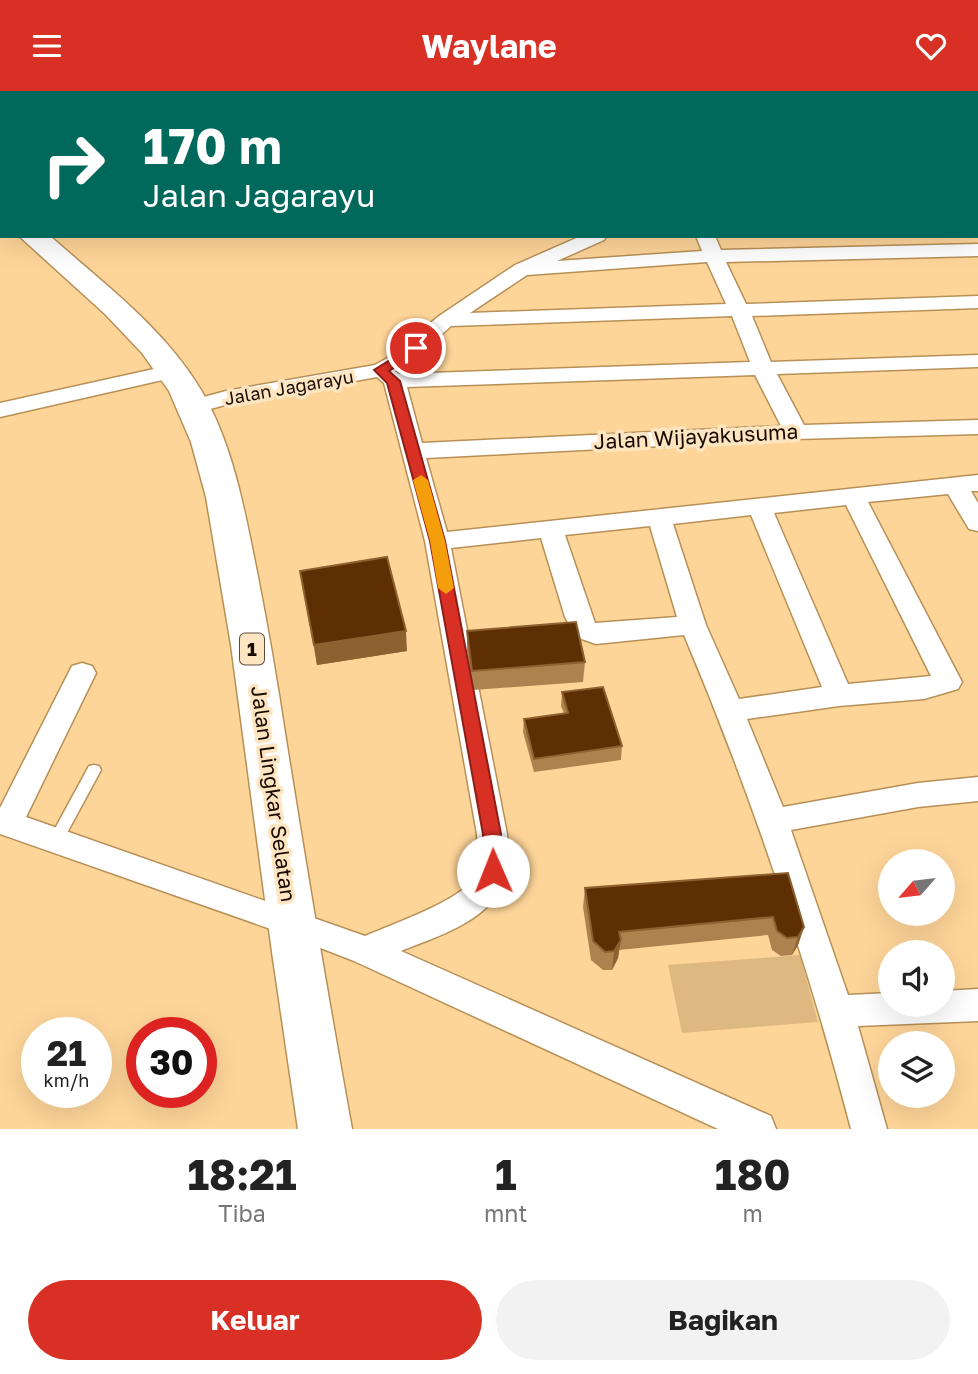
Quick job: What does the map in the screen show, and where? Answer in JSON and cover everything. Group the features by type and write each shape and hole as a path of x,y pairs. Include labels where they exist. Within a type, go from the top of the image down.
{"highway":[{"name":"Jalan Lingkar Selatan","path":"35,238 132,322 172,371 194,407 217,477 261,698 291,922 325,1129"}],"street":[{"name":"Jalan Jagarayu","path":"194,407 226,398 387,376 399,361 446,320 522,269 592,238"},
{"path":"706,238 763,369 796,432"},
{"path":"522,269 914,244 978,250"},
{"path":"446,320 978,302"},
{"path":"366,951 458,909 485,891 493,871 492,834 437,541 414,451 387,376 978,362"},
{"path":"0,409 172,371"},
{"name":"Jalan Wijayakusuma","path":"414,451 796,432 978,427"},
{"path":"437,541 967,484 978,523"},
{"path":"730,711 839,695 924,689 948,683 853,496"},
{"path":"759,505 839,695"},
{"path":"659,516 693,625 773,821 837,1011 869,1129"},
{"path":"550,528 578,617 585,630 596,634 693,625"},
{"path":"82,673 4,823 291,922 366,951 758,1129"},
{"path":"773,821 918,795 978,789"},
{"path":"837,1011 978,1005"}],"lane":[{"path":"56,840 94,770"}],"shaded area":[{"path":"800,955 818,1022 682,1033 668,965"}],"building":[{"path":"387,557 406,631 314,645 300,571"},
{"path":"576,622 585,662 472,671 467,631"},
{"path":"603,687 622,746 534,759 524,719 568,713 562,692"},
{"path":"788,873 804,927 798,937 787,938 777,931 773,917 619,932 621,940 614,951 605,952 593,941 585,888"}],"slow traffic":[{"path":"421,480 446,588"}],"route":[{"path":"416,348 381,370 394,381 437,541 492,834 493,871"}]}
